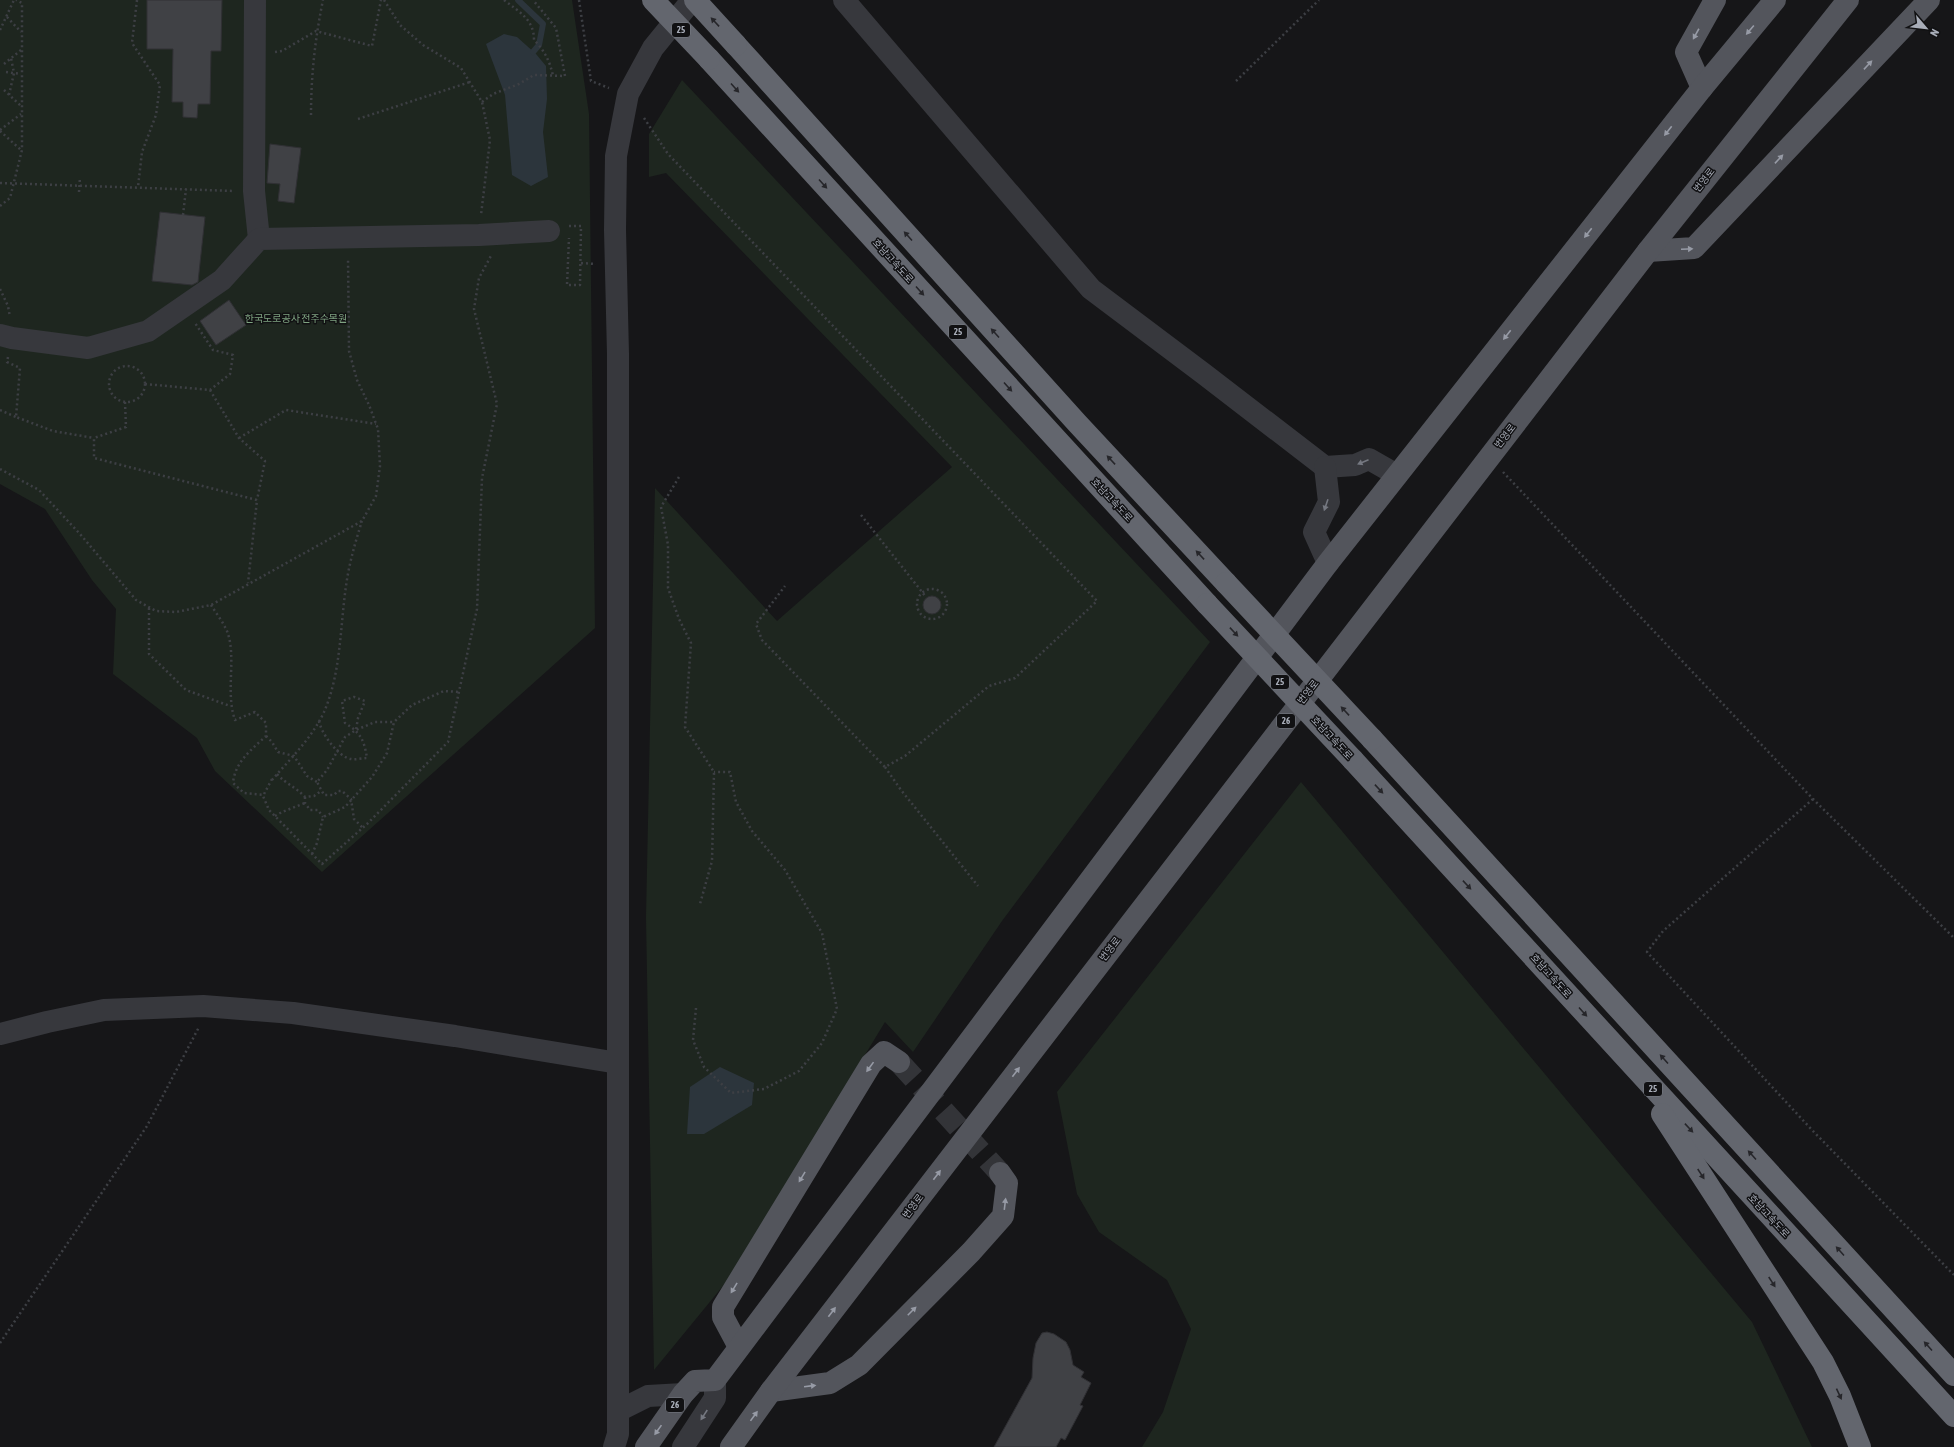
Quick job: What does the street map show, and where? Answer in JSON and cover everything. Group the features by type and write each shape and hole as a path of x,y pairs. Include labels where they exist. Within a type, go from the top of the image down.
{"highway":[{"name":"호남고속도로","path":"653,0 709,59 1207,604 1353,760 1954,1416"},
{"path":"694,0 1071,417 1372,739 1954,1375"},
{"path":"1655,1091 1662,1115 1823,1362 1840,1396 1860,1447"}],"main road":[{"path":"1702,88 1686,52 1716,0"},
{"path":"715,1380 1328,563 1702,88 1775,0"},
{"name":"번영로","path":"731,1447 772,1391 1488,458 1648,251 1848,0"},
{"path":"1648,251 1694,248 1929,0"},
{"path":"739,1347 723,1317 723,1307 871,1064 884,1052 898,1062"},
{"path":"772,1391 830,1383 859,1365 972,1252 1003,1216 1007,1183 1000,1173"},
{"name":"26","path":"646,1447 683,1394 695,1381 715,1380"}],"street":[{"path":"255,0 254,191 259,239"},
{"path":"614,1447 618,1434 618,354 615,200 616,156 628,94 653,48 694,0"},
{"path":"844,0 1091,289 1325,467 1355,465 1369,459 1397,475"},
{"path":"6,336 88,348 148,331 222,280 259,239 487,235 559,228"},
{"path":"1325,467 1329,502 1314,532 1328,563"},
{"path":"0,1034 104,1010 206,1006 293,1013 455,1036 618,1063"},
{"path":"683,1447 715,1398 715,1380"},
{"path":"618,1411 648,1396 683,1394"}],"path":[{"path":"0,30 15,0 22,3 22,150 10,198 0,206"},
{"path":"136,0 132,43 160,85 156,115 142,152 138,187"},
{"path":"311,116 311,78 316,31 323,0"},
{"path":"255,54 282,51 316,31 372,46 380,0"},
{"path":"266,736 242,759 234,772 233,783 244,793 254,793 263,796 269,810 322,864 362,827 448,742 477,609 482,478 497,404 474,309 480,278 494,250 487,235 490,140 482,102 461,68 423,45 400,26 384,0"},
{"path":"504,0 528,19 534,30 534,40 542,49 551,64 553,76"},
{"path":"482,102 493,94 519,84 534,75 565,76 556,28 533,0"},
{"path":"579,0 591,81 628,94 668,154 1097,601 1015,678 988,686 904,756 885,767"},
{"path":"1236,81 1319,0"},
{"path":"7,18 22,33"},
{"path":"4,64 22,49"},
{"path":"9,95 14,73 11,58"},
{"path":"6,72 22,74"},
{"path":"358,119 470,82"},
{"path":"4,90 22,106"},
{"path":"22,113 0,130 22,150"},
{"path":"79,192 80,177"},
{"path":"0,183 254,191"},
{"path":"183,215 186,189"},
{"path":"559,228 567,285 580,285 581,240"},
{"path":"263,796 272,779 300,749 324,713 332,686 342,632 346,585 353,550 362,521 376,496 380,466 378,429 357,380 349,351 348,238"},
{"path":"0,290 8,306 6,336 7,362 20,368 16,417"},
{"path":"145,384 210,390 230,374 233,355 213,350 184,306"},
{"path":"126,366 137,369 144,378 145,384 141,395 131,402 125,402 119,400 111,392 110,380 116,370 126,366"},
{"path":"210,390 239,438 265,461 257,500 248,584"},
{"path":"0,410 53,431 94,438 126,427 125,402"},
{"path":"239,438 286,410 376,424"},
{"path":"94,438 94,458 257,500"},
{"path":"1488,458 1813,799 1954,938"},
{"path":"0,469 38,490 80,534 136,600 156,611 176,612 211,605 362,521"},
{"path":"679,476 661,507 668,545 668,588 679,619 691,643 685,727 714,772 712,861 700,904"},
{"path":"861,515 926,597"},
{"path":"785,586 756,624 762,640 885,767 901,790 978,886"},
{"path":"927,589 937,589 945,595 948,605 940,618 930,620 921,615 918,611 917,600 923,592 927,589"},
{"path":"211,605 227,632 231,657 230,706 235,720 255,712 266,723 266,736 278,752 294,756 307,776 317,782 324,795 334,795 338,791 342,791 351,799 354,819 362,827"},
{"path":"149,607 149,654 186,690 230,706"},
{"path":"323,817 344,807 372,777 387,753 394,722 412,705 444,691 459,692"},
{"path":"319,721 320,728 337,751 351,759 367,758 364,742 356,730 345,723 342,709 342,701 354,697 365,701 358,718 356,730"},
{"path":"317,782 327,770 345,737 356,730 375,722 394,722"},
{"path":"696,1008 693,1040 704,1067 731,1093 764,1089 799,1071 822,1043 836,1009 832,980 822,933 785,870 752,831 736,802 730,772 714,772"},
{"path":"277,774 285,783 299,790 305,797 305,803 310,810 318,810 323,817 317,843 312,854"},
{"path":"305,797 314,796 321,791"},
{"path":"1813,799 1663,931 1648,952 1812,1130 1954,1275"},
{"path":"275,816 305,803"},
{"path":"0,1343 147,1126 203,1019 206,1006"}],"green space":[{"name":"한국도로공사 전주수목원","path":"0,0 572,0 589,114 595,628 322,872 215,771 197,738 113,674 116,609 92,580 45,509 0,484"},
{"path":"682,80 1210,642 1002,921 913,1052 885,1022 727,1281 654,1370 646,917 655,488 777,621 952,467 666,173 649,177 649,134"},
{"path":"1301,782 1752,1322 1812,1447 1142,1447 1163,1412 1191,1329 1167,1280 1099,1232 1077,1194 1057,1092"}],"shaded area":[{"path":"504,34 517,37 536,54 546,66 547,99 543,132 548,177 531,186 512,175 505,95 486,44"},
{"path":"720,1067 754,1083 752,1105 704,1134 687,1134 690,1087"}],"building":[{"path":"147,0 222,0 221,51 211,51 210,104 198,104 197,118 183,117 183,102 172,102 173,49 147,49"},
{"path":"270,144 301,148 294,203 278,201 280,184 267,183"},
{"path":"160,212 205,217 198,282 192,285 152,281"},
{"path":"229,300 246,325 216,345 200,321"},
{"path":"928,596 936,596 941,601 939,612 936,614 928,614 923,609 923,601"},
{"path":"1047,1332 1054,1334 1066,1342 1070,1350 1073,1365 1084,1372 1081,1377 1091,1383 1080,1405 1083,1406 1065,1440 1061,1438 1056,1447 994,1447 1032,1378 1033,1358 1036,1343 1042,1333"}],"waterway":[{"path":"518,0 543,24 539,45 533,52"}],"tunnel":[{"path":"899,1062 1000,1173"}]}
